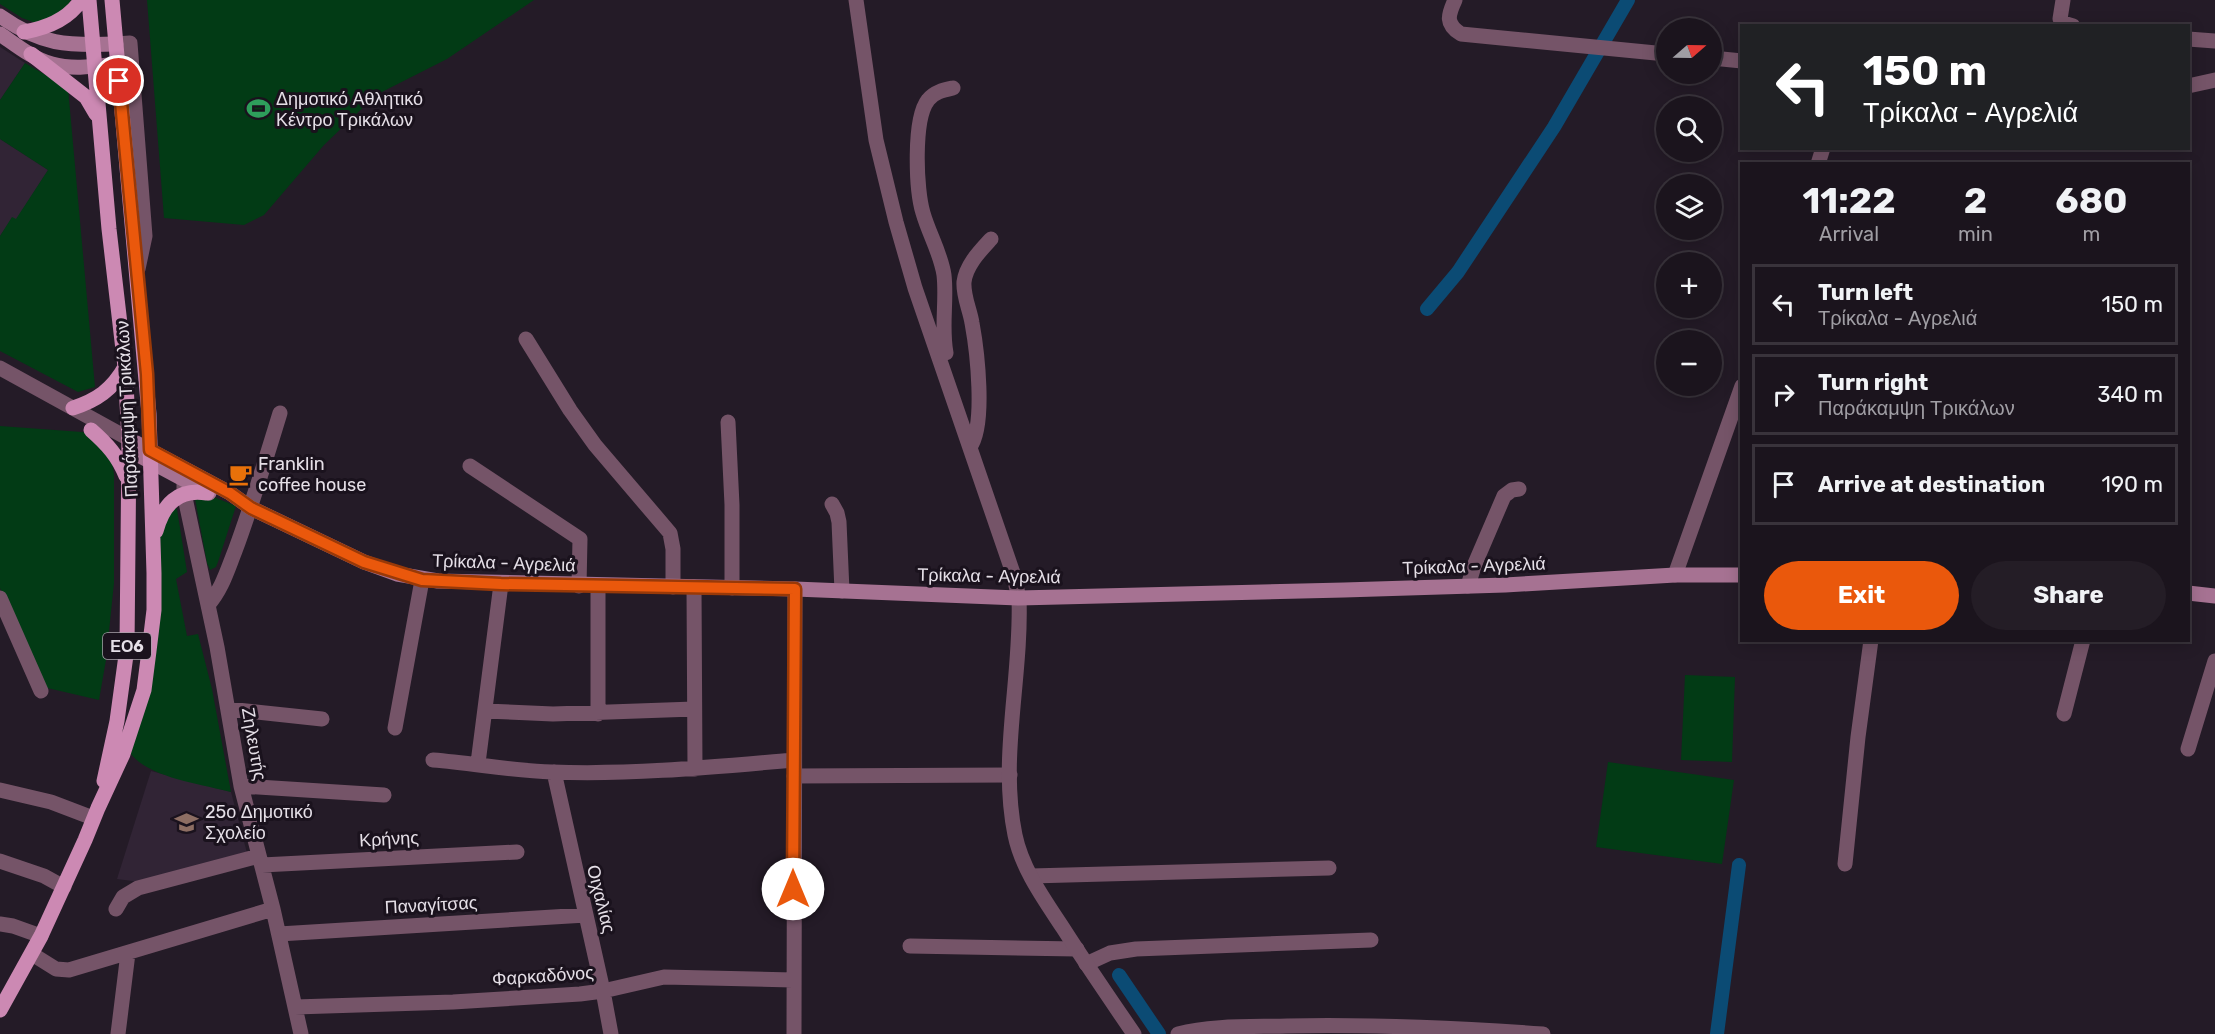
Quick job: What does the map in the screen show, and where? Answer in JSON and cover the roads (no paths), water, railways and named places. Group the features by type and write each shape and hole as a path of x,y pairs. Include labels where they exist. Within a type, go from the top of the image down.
{"main road":[{"path":"24,32 57,22 71,12 81,0"},
{"name":"Παράκαμψη Τρικάλων","path":"89,0 108,229 125,367 129,444 127,648 117,721 95,813"},
{"name":"Παράκαμψη Τρικάλων","path":"0,1010 42,936 123,754 144,690 154,610 147,374 137,274 125,64 116,44 112,0"},
{"path":"0,16 24,32 43,39 65,44 116,44"},
{"path":"0,34 44,61 62,67 125,64"},
{"path":"31,54 86,97 99,122"},
{"path":"73,408 93,401 107,392 125,367"},
{"path":"91,430 109,446 128,482"},
{"path":"129,444 151,456 184,487 165,508 153,542"},
{"name":"Τρίκαλα - Αγρελιά","path":"151,456 230,493 251,508"},
{"name":"Τρίκαλα - Αγρελιά","path":"184,487 251,508 364,562 422,580 579,586 795,589 1019,598 1468,586 1675,575 1740,575"},
{"path":"2190,592 2215,596"}],"street":[{"path":"856,0 872,116 886,185 906,258 1013,573 1019,598 1020,629 1010,775 1016,837 1031,876 1086,964 1134,1034"},
{"path":"1455,0 1449,21 1452,29 1461,34 1656,53"},
{"path":"2063,0 2060,19 2066,24"},
{"path":"2190,39 2215,41"},
{"path":"1722,59 1740,61"},
{"path":"2190,86 2215,80"},
{"path":"948,383 949,368 943,335 944,275 921,205 917,167 920,130 926,101 934,94 952,88"},
{"path":"970,447 974,440 980,383 972,320 966,300 964,281 974,258 991,239"},
{"path":"526,339 570,410 595,445 669,533 673,549 673,587"},
{"path":"6,371 73,408 129,444"},
{"path":"6,371 33,399 91,430 129,444"},
{"path":"1675,575 1740,392"},
{"path":"208,605 219,592 251,508 280,413"},
{"path":"728,422 732,505 732,588"},
{"path":"470,466 580,539 579,586"},
{"name":"Ζηλευτής","path":"184,487 241,786 273,909 301,1034"},
{"path":"1468,586 1474,566 1504,496 1512,490 1520,489"},
{"path":"832,504 839,522 842,591"},
{"path":"395,728 422,580"},
{"path":"478,763 501,584"},
{"path":"598,586 598,714"},
{"path":"694,587 694,769"},
{"path":"794,1034 795,589"},
{"path":"0,598 41,691"},
{"path":"1845,864 1871,642"},
{"path":"2064,714 2082,642"},
{"path":"2188,749 2215,661"},
{"path":"228,709 322,719"},
{"path":"485,711 598,714 694,709"},
{"path":"434,760 554,772 794,768 1010,775"},
{"name":"Οιχαλίας","path":"554,772 611,1034"},
{"path":"241,786 384,795"},
{"path":"0,790 95,813"},
{"name":"Κρήνης","path":"116,909 123,897 138,888 260,860 517,852"},
{"path":"0,861 44,876 64,887"},
{"path":"1031,876 1329,868"},
{"path":"32,954 62,971 273,909"},
{"name":"Παναγίτσας","path":"279,934 586,915"},
{"path":"0,924 42,936"},
{"path":"1086,964 1110,953 1136,949 1371,940"},
{"path":"910,946 1077,949"},
{"path":"118,1034 128,953"},
{"name":"Φαρκαδόνος","path":"295,1007 453,1002 603,991 664,977 793,980"},
{"path":"1183,1032 1272,1026 1384,1025 1543,1034"}],"waterway":[{"path":"1427,309 1458,272 1554,127 1628,0"},
{"path":"1717,1034 1739,865"},
{"path":"1119,975 1159,1034"}],"place":[{"name":"Δημοτικό Αθλητικό Κέντρο Τρικάλων","path":"258,109"},
{"name":"Franklin coffee house","path":"240,474"},
{"name":"25ο Δημοτικό Σχολείο","path":"187,822"}]}
